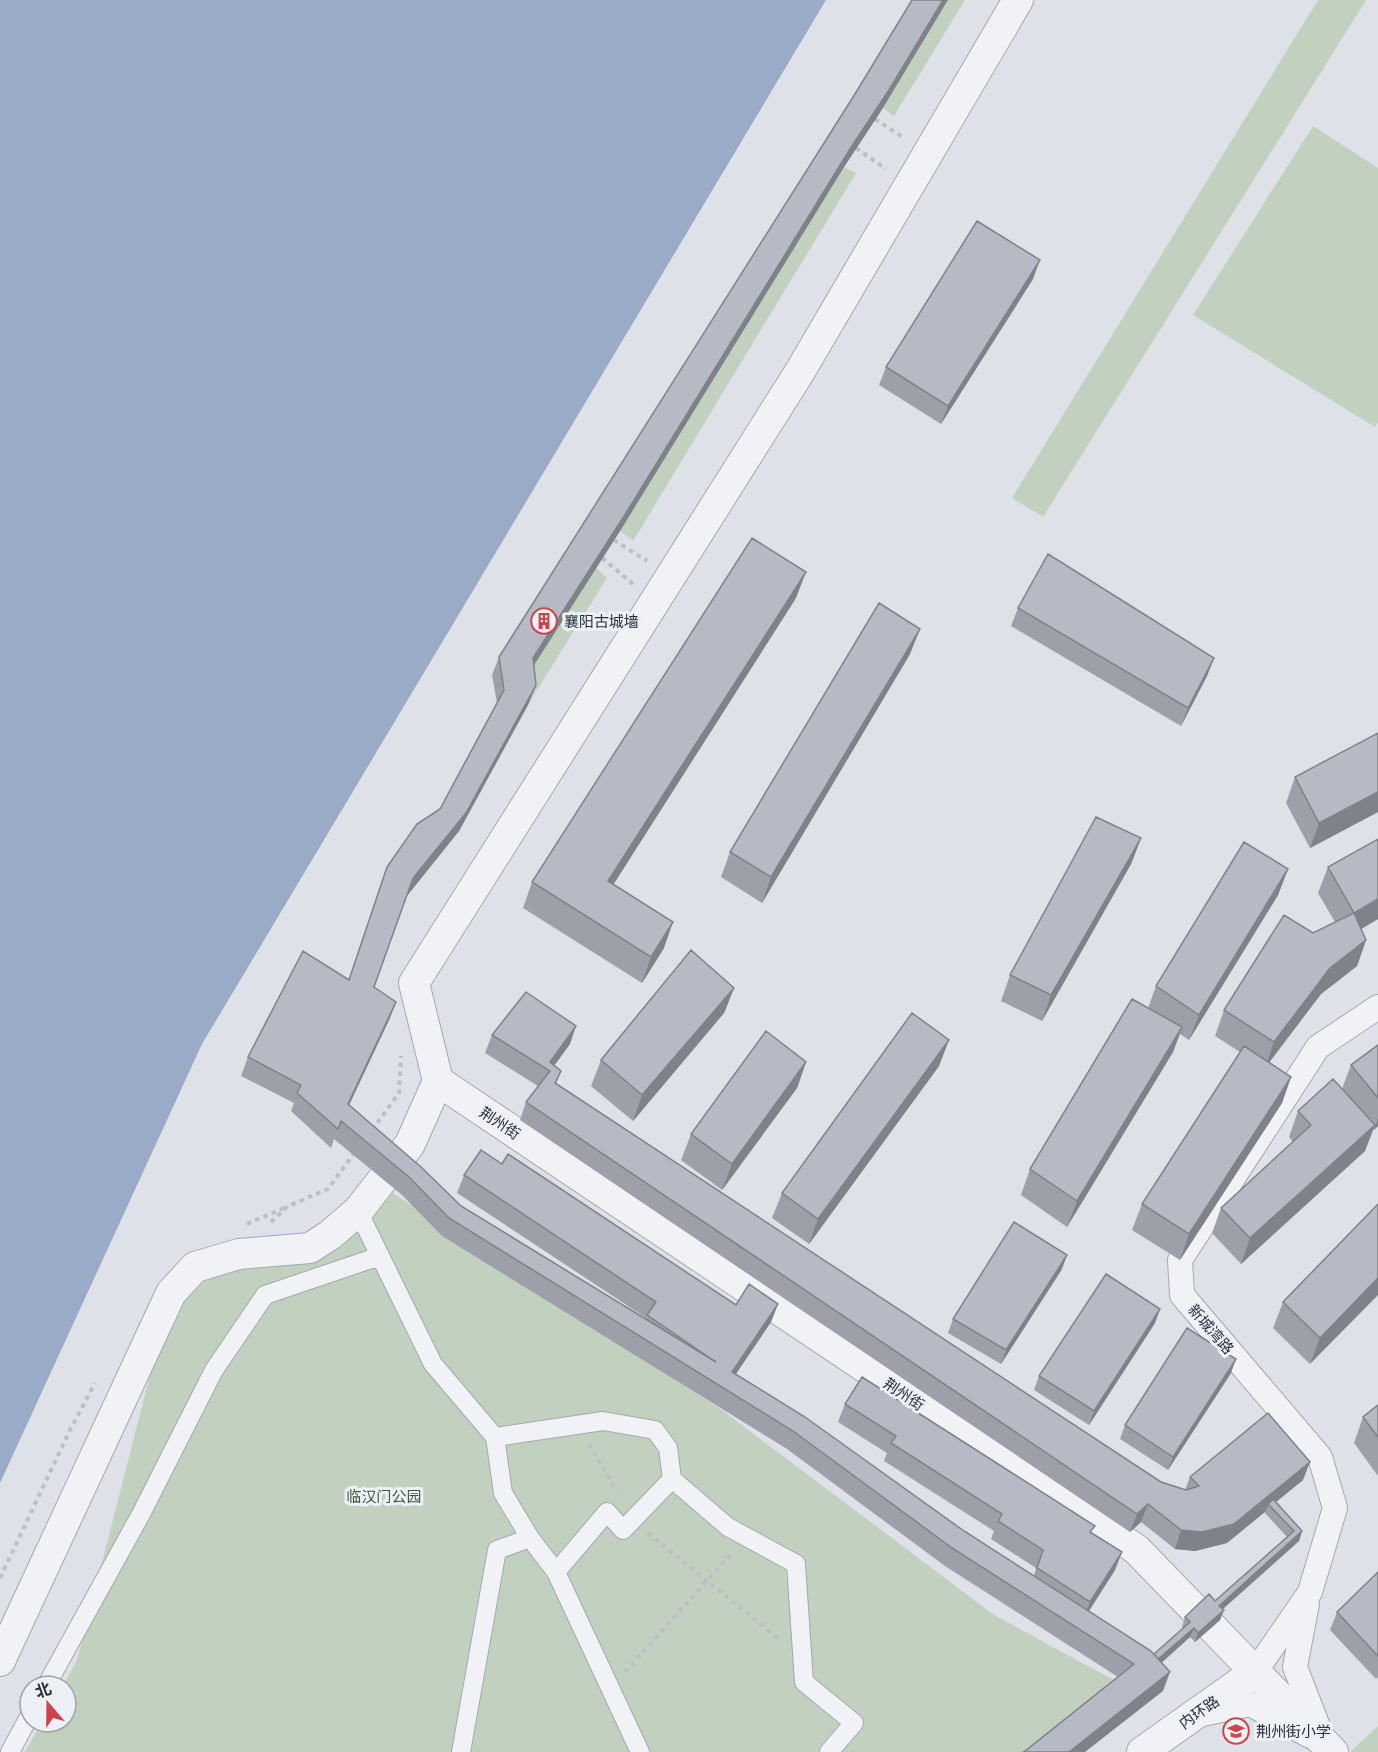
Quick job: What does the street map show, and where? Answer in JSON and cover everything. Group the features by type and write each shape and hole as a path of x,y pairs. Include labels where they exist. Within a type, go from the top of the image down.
{"street":[{"path":"0,1662 171,1293 195,1267 239,1254 310,1248 330,1235 358,1211 410,1144 438,1081 414,983 799,373 1018,0"},
{"name":"新城湾路","path":"1255,1672 1310,1592 1335,1508 1320,1457 1182,1296 1180,1260 1318,1047 1378,1007"},
{"name":"荆州街","path":"438,1081 1136,1549 1329,1748"},
{"path":"358,1211 433,1364 495,1437 503,1493 530,1538 556,1572 640,1752"},
{"path":"53,1674 141,1514 214,1370 265,1295 380,1256"},
{"path":"495,1437 603,1421 655,1430 668,1448 672,1479 728,1527 796,1564 804,1682 854,1723 829,1752"},
{"path":"556,1572 607,1512 623,1530 672,1479"},
{"path":"462,1752 497,1550 530,1538"},
{"path":"1310,1592 1295,1667 1329,1748"},
{"name":"内环路","path":"1142,1752 1255,1672"},
{"path":"1195,1715 1250,1704 1329,1748"},
{"path":"10,1752 20,1734"}],"path":[{"path":"875,119 905,138"},
{"path":"856,148 886,169"},
{"path":"614,540 650,563"},
{"path":"602,558 636,586"},
{"path":"578,1425 633,1520 802,1658"},
{"path":"610,1688 746,1537"}],"green space":[{"path":"948,0 965,0 894,116 883,108"},
{"path":"1318,0 1366,0 1043,517 1012,498"},
{"path":"1313,126 1378,168 1378,422 1375,427 1193,315"},
{"path":"844,167 856,173 633,541 620,531"},
{"path":"596,567 607,578 529,703 527,676"},
{"name":"临汉门公园","path":"379,1184 722,1410 994,1615 1112,1679 1127,1682 1040,1752 25,1752 35,1734 78,1734 78,1674 69,1674 77,1660 171,1293 195,1267 310,1248"},
{"path":"1378,1726 1378,1752 1350,1752"}],"water":[{"path":"0,0 826,0 202,1044 0,1483"}],"building":[{"path":"912,0 943,0 626,513 533,658 536,685 466,813 413,878 374,987 396,1002 348,1104 421,1167 461,1206 716,1362 647,1315 656,1302 464,1175 481,1150 502,1164 508,1154 736,1305 749,1284 778,1304 732,1372 805,1417 964,1531 1151,1651 1170,1672 1069,1752 1023,1752 1134,1664 952,1548 793,1431 449,1218 409,1177 341,1121 338,1129 297,1093 301,1085 248,1057 303,951 349,980 387,867 417,824 440,809 504,690 499,657"},
{"path":"977,221 1040,260 948,406 886,367"},
{"path":"752,538 806,572 608,881 673,922 651,957 532,882"},
{"path":"1048,554 1214,658 1188,708 1018,608"},
{"path":"879,603 920,629 771,877 730,852"},
{"path":"1378,733 1378,792 1319,823 1295,777"},
{"path":"1096,817 1141,838 1051,995 1010,975"},
{"path":"1378,839 1378,899 1354,913 1328,867"},
{"path":"1244,842 1288,869 1199,1015 1156,986"},
{"path":"1354,913 1366,940 1330,968 1274,1042 1224,1010 1284,915 1313,933"},
{"path":"691,950 734,988 642,1095 601,1060"},
{"path":"526,992 576,1026 550,1062 561,1071 555,1083 1161,1482 1186,1490 1199,1486 1190,1477 1268,1413 1310,1462 1234,1524 1202,1532 1181,1530 1148,1504 1137,1514 526,1102 550,1071 492,1035"},
{"path":"1132,999 1182,1027 1077,1201 1030,1169"},
{"path":"912,1013 949,1040 818,1219 782,1193"},
{"path":"766,1031 806,1062 732,1164 691,1134"},
{"path":"1378,1045 1378,1098 1351,1065"},
{"path":"1244,1046 1291,1077 1189,1234 1142,1204"},
{"path":"1333,1079 1375,1125 1250,1238 1221,1208 1311,1125 1298,1111"},
{"path":"1378,1204 1378,1278 1320,1338 1283,1302"},
{"path":"1014,1222 1067,1255 1006,1350 953,1319"},
{"path":"1106,1274 1160,1309 1094,1411 1039,1376"},
{"path":"1187,1328 1236,1359 1173,1457 1125,1425"},
{"path":"862,1377 1095,1526 1090,1532 1122,1552 1090,1602 1037,1568 1043,1550 998,1521 1002,1514 891,1443 896,1436 845,1404"},
{"path":"1378,1405 1378,1437 1363,1417"},
{"path":"1273,1499 1302,1531 1219,1606 1224,1610 1198,1633 1194,1628 1158,1659 1154,1654 1190,1622 1185,1617 1209,1594 1215,1601 1294,1531 1268,1504"},
{"path":"1378,1572 1378,1656 1337,1612"}],"place":[{"name":"襄阳古城墙","path":"544,621"},
{"name":"荆州街小学","path":"1236,1731"}]}
